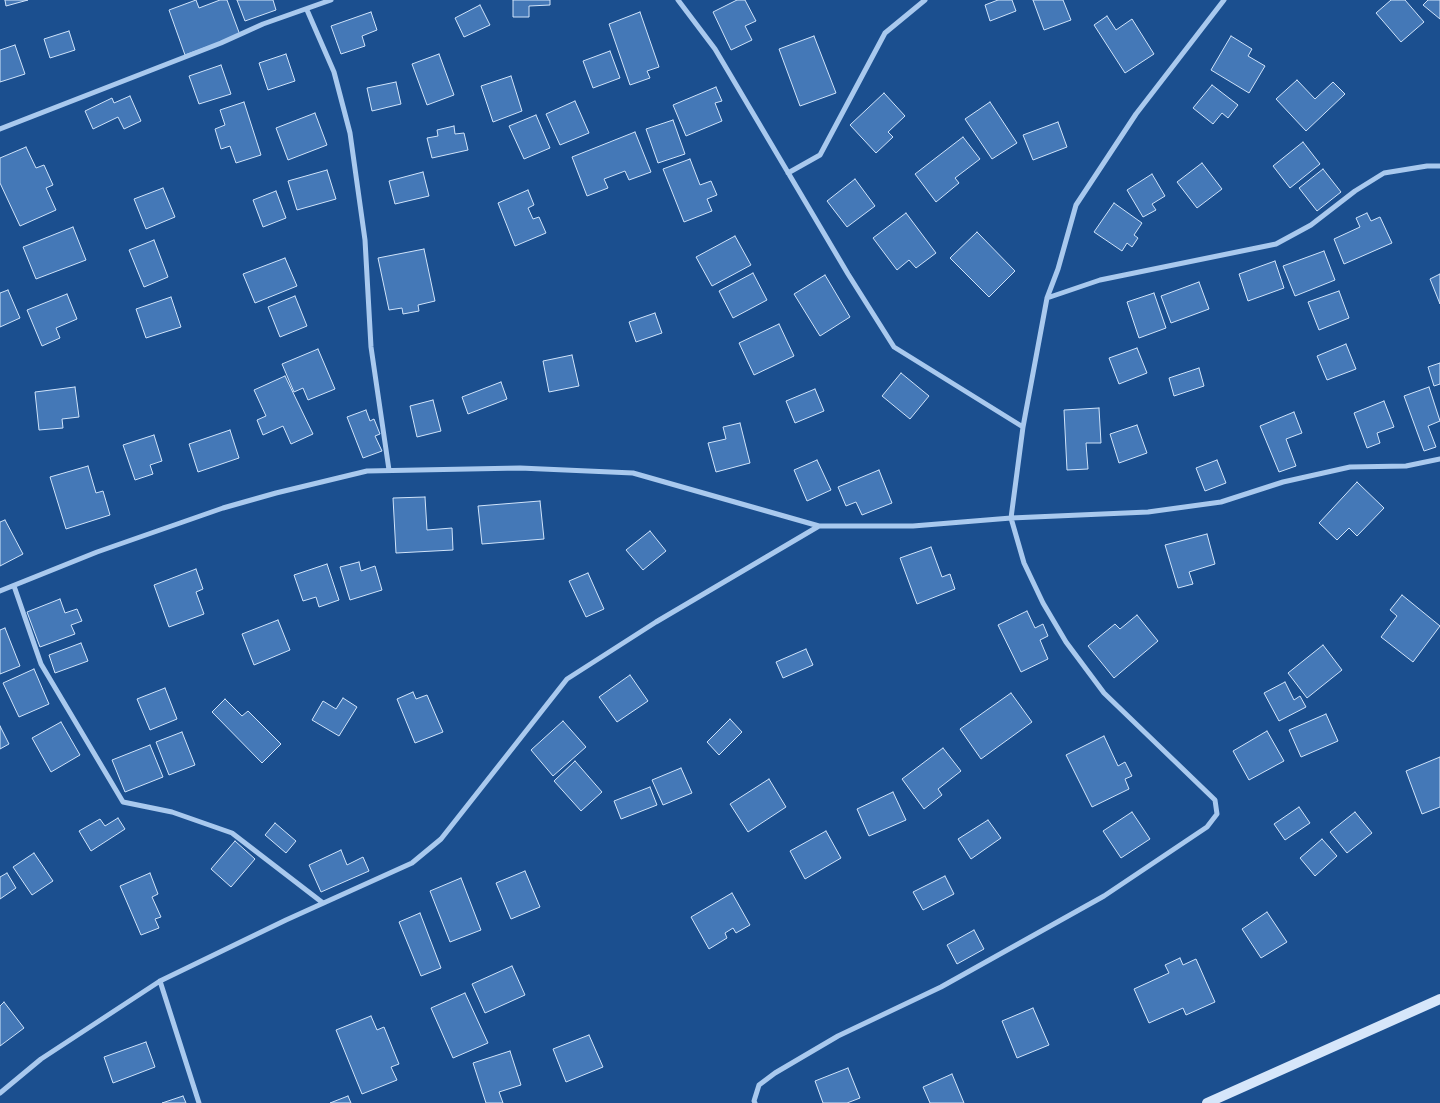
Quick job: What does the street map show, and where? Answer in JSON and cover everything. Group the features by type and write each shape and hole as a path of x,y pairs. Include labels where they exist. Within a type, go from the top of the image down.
{"main road":[{"path":"1207,1103 1440,999"}],"street":[{"path":"0,129 221,43 263,24 331,0"},
{"path":"678,0 714,49 848,274 894,347 1023,427"},
{"path":"788,173 820,155 885,33 925,0"},
{"path":"755,1103 759,1085 775,1073 838,1036 941,986 1104,896 1207,827 1217,814 1215,800 1104,693 1066,642 1043,603 1024,563 1011,518 1023,427 1047,298 1058,269 1076,204 1136,114 1224,0"},
{"path":"307,10 334,72 350,133 365,240 371,347 389,470"},
{"path":"1047,298 1100,280 1276,244 1311,225 1355,191 1384,173 1427,166 1440,166"},
{"path":"0,590 97,552 223,508 367,471 520,468 633,473 819,526 913,526 1011,518 1148,512 1221,502 1283,482 1350,467 1406,466 1440,459"},
{"path":"0,1093 41,1059 160,981 323,903 412,863 441,839 567,679 656,622 819,526"},
{"path":"14,586 41,664 123,802 172,812 232,833 323,903"},
{"path":"160,981 199,1103"}],"building":[{"path":"5,0 28,0 6,6"},
{"path":"196,0 199,8 220,0 227,0 240,35 185,55 169,10"},
{"path":"237,0 273,0 276,10 245,21"},
{"path":"513,0 550,0 550,5 529,6 529,17 513,17"},
{"path":"737,0 745,0 756,21 745,26 752,40 731,50 713,12"},
{"path":"998,0 1012,0 1016,11 990,21 985,5"},
{"path":"1033,0 1063,0 1071,20 1044,30"},
{"path":"1391,0 1405,0 1424,22 1401,42 1376,13"},
{"path":"1428,0 1440,0 1440,19 1423,5"},
{"path":"480,5 490,25 464,37 455,18"},
{"path":"371,12 377,30 362,36 365,46 341,54 331,26"},
{"path":"640,12 659,67 647,71 650,78 630,85 609,24"},
{"path":"1107,16 1116,30 1132,19 1154,54 1125,73 1094,25"},
{"path":"69,31 75,50 50,58 44,39"},
{"path":"814,36 836,93 800,106 779,49"},
{"path":"1231,36 1252,49 1248,56 1265,66 1249,93 1211,70"},
{"path":"15,45 25,74 0,82 0,50"},
{"path":"610,51 620,78 593,88 583,61"},
{"path":"286,54 295,81 268,90 259,63"},
{"path":"439,54 454,95 427,105 412,64"},
{"path":"221,65 231,94 199,104 189,76"},
{"path":"511,76 522,111 493,122 481,86"},
{"path":"1297,80 1315,99 1333,82 1345,94 1306,131 1276,99"},
{"path":"396,82 401,104 372,111 367,88"},
{"path":"1212,85 1238,105 1228,118 1222,113 1213,124 1193,108"},
{"path":"716,87 722,101 715,103 722,121 686,136 673,105"},
{"path":"884,93 905,116 888,132 893,137 876,153 850,125"},
{"path":"130,96 141,121 124,129 118,117 93,129 85,111 112,98 114,103"},
{"path":"575,101 589,133 560,145 546,114"},
{"path":"244,102 261,155 236,163 230,146 221,149 215,129 225,125 220,110"},
{"path":"990,102 1017,143 992,159 965,119"},
{"path":"315,113 327,145 288,160 276,128"},
{"path":"536,115 550,148 524,159 509,126"},
{"path":"673,120 685,154 658,163 646,129"},
{"path":"1058,122 1067,147 1033,160 1023,135"},
{"path":"454,126 455,134 464,133 468,150 432,158 427,138 438,136 437,130"},
{"path":"635,132 651,172 629,180 625,171 604,179 608,188 587,196 572,157"},
{"path":"963,137 980,159 955,178 959,183 936,202 915,174"},
{"path":"1303,142 1320,164 1290,188 1273,166"},
{"path":"26,147 36,168 44,165 53,185 46,188 56,210 20,226 0,183 0,158"},
{"path":"690,159 700,185 711,181 717,195 707,199 712,211 684,222 663,169"},
{"path":"1202,163 1222,189 1197,208 1177,182"},
{"path":"1323,169 1341,192 1317,211 1299,188"},
{"path":"327,170 336,199 297,210 288,181"},
{"path":"423,172 429,196 395,204 389,181"},
{"path":"1152,174 1165,196 1152,204 1156,210 1143,217 1127,190"},
{"path":"855,179 875,206 847,227 827,201"},
{"path":"163,188 175,217 146,229 134,199"},
{"path":"528,190 534,205 528,208 533,219 539,217 546,233 515,246 498,203"},
{"path":"276,191 286,218 263,227 253,200"},
{"path":"1114,203 1142,223 1134,235 1138,238 1132,247 1127,243 1122,251 1094,232"},
{"path":"906,213 936,253 916,268 909,260 897,270 873,238"},
{"path":"1367,213 1371,221 1380,217 1392,243 1344,264 1334,239 1360,227 1356,218"},
{"path":"73,227 86,260 36,279 23,247"},
{"path":"977,232 1015,271 989,297 950,258"},
{"path":"735,236 751,265 712,286 696,257"},
{"path":"154,240 168,277 144,287 129,250"},
{"path":"424,249 435,301 418,305 419,311 403,314 402,308 389,310 378,258"},
{"path":"1324,251 1335,280 1295,296 1283,266"},
{"path":"285,258 297,286 255,303 243,274"},
{"path":"1275,261 1284,288 1248,301 1239,274"},
{"path":"753,273 767,300 733,318 719,291"},
{"path":"1440,274 1440,304 1430,279"},
{"path":"825,275 850,317 820,336 794,294"},
{"path":"1199,282 1209,309 1171,323 1161,296"},
{"path":"8,290 20,318 0,327 0,293"},
{"path":"1339,291 1349,318 1319,330 1308,302"},
{"path":"1154,293 1166,328 1139,338 1127,302"},
{"path":"67,294 77,319 56,328 60,338 42,346 27,310"},
{"path":"295,296 307,326 280,337 268,307"},
{"path":"171,297 181,327 146,338 136,309"},
{"path":"655,313 662,333 636,342 629,322"},
{"path":"779,324 794,356 754,375 739,343"},
{"path":"1346,344 1356,369 1327,380 1317,356"},
{"path":"1137,348 1147,373 1119,384 1109,358"},
{"path":"318,349 335,389 308,400 303,388 294,392 282,364"},
{"path":"572,355 579,386 549,392 543,361"},
{"path":"1440,363 1440,384 1434,386 1428,367"},
{"path":"1199,368 1204,386 1174,396 1169,378"},
{"path":"901,373 929,396 910,419 882,396"},
{"path":"285,376 313,434 291,444 283,426 263,435 257,420 266,416 254,390"},
{"path":"501,382 507,399 468,414 462,397"},
{"path":"75,387 79,417 62,419 63,428 39,430 35,392"},
{"path":"1429,387 1440,421 1428,426 1436,447 1424,451 1404,396"},
{"path":"815,389 824,411 795,423 786,401"},
{"path":"433,400 441,431 417,437 410,406"},
{"path":"1384,401 1394,427 1377,433 1380,443 1367,448 1354,413"},
{"path":"1099,408 1101,443 1086,443 1088,469 1067,470 1064,410"},
{"path":"366,410 370,421 374,419 380,434 375,436 382,451 363,458 347,417"},
{"path":"1294,412 1302,433 1286,439 1296,466 1279,472 1260,426"},
{"path":"740,423 750,463 716,472 708,443 726,439 723,427"},
{"path":"1137,425 1147,453 1119,463 1110,434"},
{"path":"230,430 239,458 198,472 189,444"},
{"path":"154,435 162,461 150,465 153,474 135,480 123,445"},
{"path":"817,460 831,490 807,501 794,470"},
{"path":"1217,460 1226,483 1205,491 1196,468"},
{"path":"88,466 96,493 103,491 110,515 66,529 50,477"},
{"path":"879,470 892,503 862,515 856,502 846,506 838,487"},
{"path":"1357,482 1384,508 1357,536 1349,528 1337,540 1319,523"},
{"path":"425,497 427,530 452,528 453,550 396,553 393,498"},
{"path":"540,501 544,539 482,544 478,506"},
{"path":"5,520 23,554 0,566 0,522"},
{"path":"650,531 666,551 643,570 626,550"},
{"path":"1207,534 1215,564 1189,572 1193,584 1178,588 1165,545"},
{"path":"931,547 942,577 950,574 955,589 917,604 900,558"},
{"path":"359,562 361,571 375,566 382,590 350,600 340,567"},
{"path":"327,564 339,600 319,607 316,597 303,601 294,575"},
{"path":"196,569 203,589 196,592 204,614 169,627 154,585"},
{"path":"588,573 604,609 586,617 569,581"},
{"path":"1402,595 1440,626 1413,662 1381,637 1397,616 1390,610"},
{"path":"60,599 65,613 77,609 82,621 71,625 75,634 40,647 27,612"},
{"path":"1027,611 1035,628 1043,624 1048,636 1040,640 1048,659 1021,672 998,625"},
{"path":"1137,615 1158,641 1114,678 1088,646 1115,624 1120,629"},
{"path":"278,620 290,650 254,665 242,634"},
{"path":"5,628 20,666 0,674 0,630"},
{"path":"81,643 88,661 55,673 49,655"},
{"path":"1323,645 1342,670 1307,698 1288,673"},
{"path":"806,649 813,665 783,678 776,662"},
{"path":"34,669 49,704 19,717 3,683"},
{"path":"630,675 648,701 617,722 599,697"},
{"path":"1285,682 1294,700 1300,696 1306,707 1279,721 1264,693"},
{"path":"165,688 177,719 150,730 137,699"},
{"path":"413,692 416,699 427,695 443,732 415,743 397,699"},
{"path":"1011,693 1032,722 981,759 960,729"},
{"path":"343,698 357,707 339,736 312,720 323,701 336,709"},
{"path":"225,699 242,716 248,711 281,744 262,763 212,712"},
{"path":"1326,714 1338,741 1301,757 1289,730"},
{"path":"730,719 742,732 719,755 707,742"},
{"path":"563,721 586,747 553,776 531,750"},
{"path":"61,722 80,755 51,772 32,738"},
{"path":"0,726 9,744 0,749"},
{"path":"1267,731 1284,761 1249,780 1233,751"},
{"path":"182,732 195,765 169,775 156,742"},
{"path":"1104,736 1118,766 1125,762 1132,776 1125,779 1129,789 1092,807 1066,755"},
{"path":"150,745 163,777 125,792 112,760"},
{"path":"943,748 961,771 938,789 942,795 924,809 902,779"},
{"path":"1440,757 1440,807 1422,814 1406,771"},
{"path":"575,761 602,792 581,811 554,781"},
{"path":"681,768 692,793 663,805 652,780"},
{"path":"769,779 786,807 748,832 730,804"},
{"path":"650,787 657,805 621,819 614,801"},
{"path":"893,792 906,820 869,836 857,809"},
{"path":"1299,807 1310,823 1285,840 1274,824"},
{"path":"1132,812 1150,839 1121,858 1103,831"},
{"path":"1355,812 1372,833 1347,853 1330,832"},
{"path":"118,818 125,829 91,851 79,831 100,819 105,826"},
{"path":"988,820 1001,838 971,859 958,839"},
{"path":"275,823 296,841 286,853 265,835"},
{"path":"826,831 841,858 805,879 790,851"},
{"path":"1322,839 1337,856 1315,876 1300,858"},
{"path":"235,841 255,859 231,887 211,869"},
{"path":"341,850 347,865 363,857 369,871 321,892 309,865"},
{"path":"34,853 53,881 32,895 13,867"},
{"path":"525,871 540,907 511,919 496,883"},
{"path":"7,873 16,888 0,899 0,877"},
{"path":"150,873 158,894 152,897 161,917 155,919 159,928 141,935 120,886"},
{"path":"945,876 954,894 923,910 913,892"},
{"path":"461,878 481,930 450,942 430,891"},
{"path":"732,893 750,925 736,933 733,928 725,933 727,938 709,949 691,917"},
{"path":"1267,912 1287,942 1261,958 1242,929"},
{"path":"420,913 441,968 421,976 399,922"},
{"path":"974,930 984,949 957,964 947,945"},
{"path":"1180,958 1183,965 1196,959 1215,1002 1186,1015 1183,1008 1149,1023 1134,989 1169,973 1165,965"},
{"path":"512,966 525,995 485,1013 472,984"},
{"path":"465,993 488,1043 453,1058 431,1008"},
{"path":"4,1002 24,1028 0,1046 0,1006"},
{"path":"1033,1008 1049,1045 1017,1058 1002,1021"},
{"path":"371,1016 377,1030 384,1027 399,1064 391,1067 397,1080 362,1094 336,1030"},
{"path":"589,1035 603,1067 566,1082 553,1049"},
{"path":"146,1042 155,1067 113,1083 104,1057"},
{"path":"510,1051 521,1085 499,1092 503,1103 486,1103 473,1063"},
{"path":"848,1068 860,1098 847,1103 823,1103 815,1081"},
{"path":"952,1074 964,1103 930,1103 923,1087"},
{"path":"183,1096 186,1103 162,1103"},
{"path":"348,1096 351,1103 330,1103"}]}
